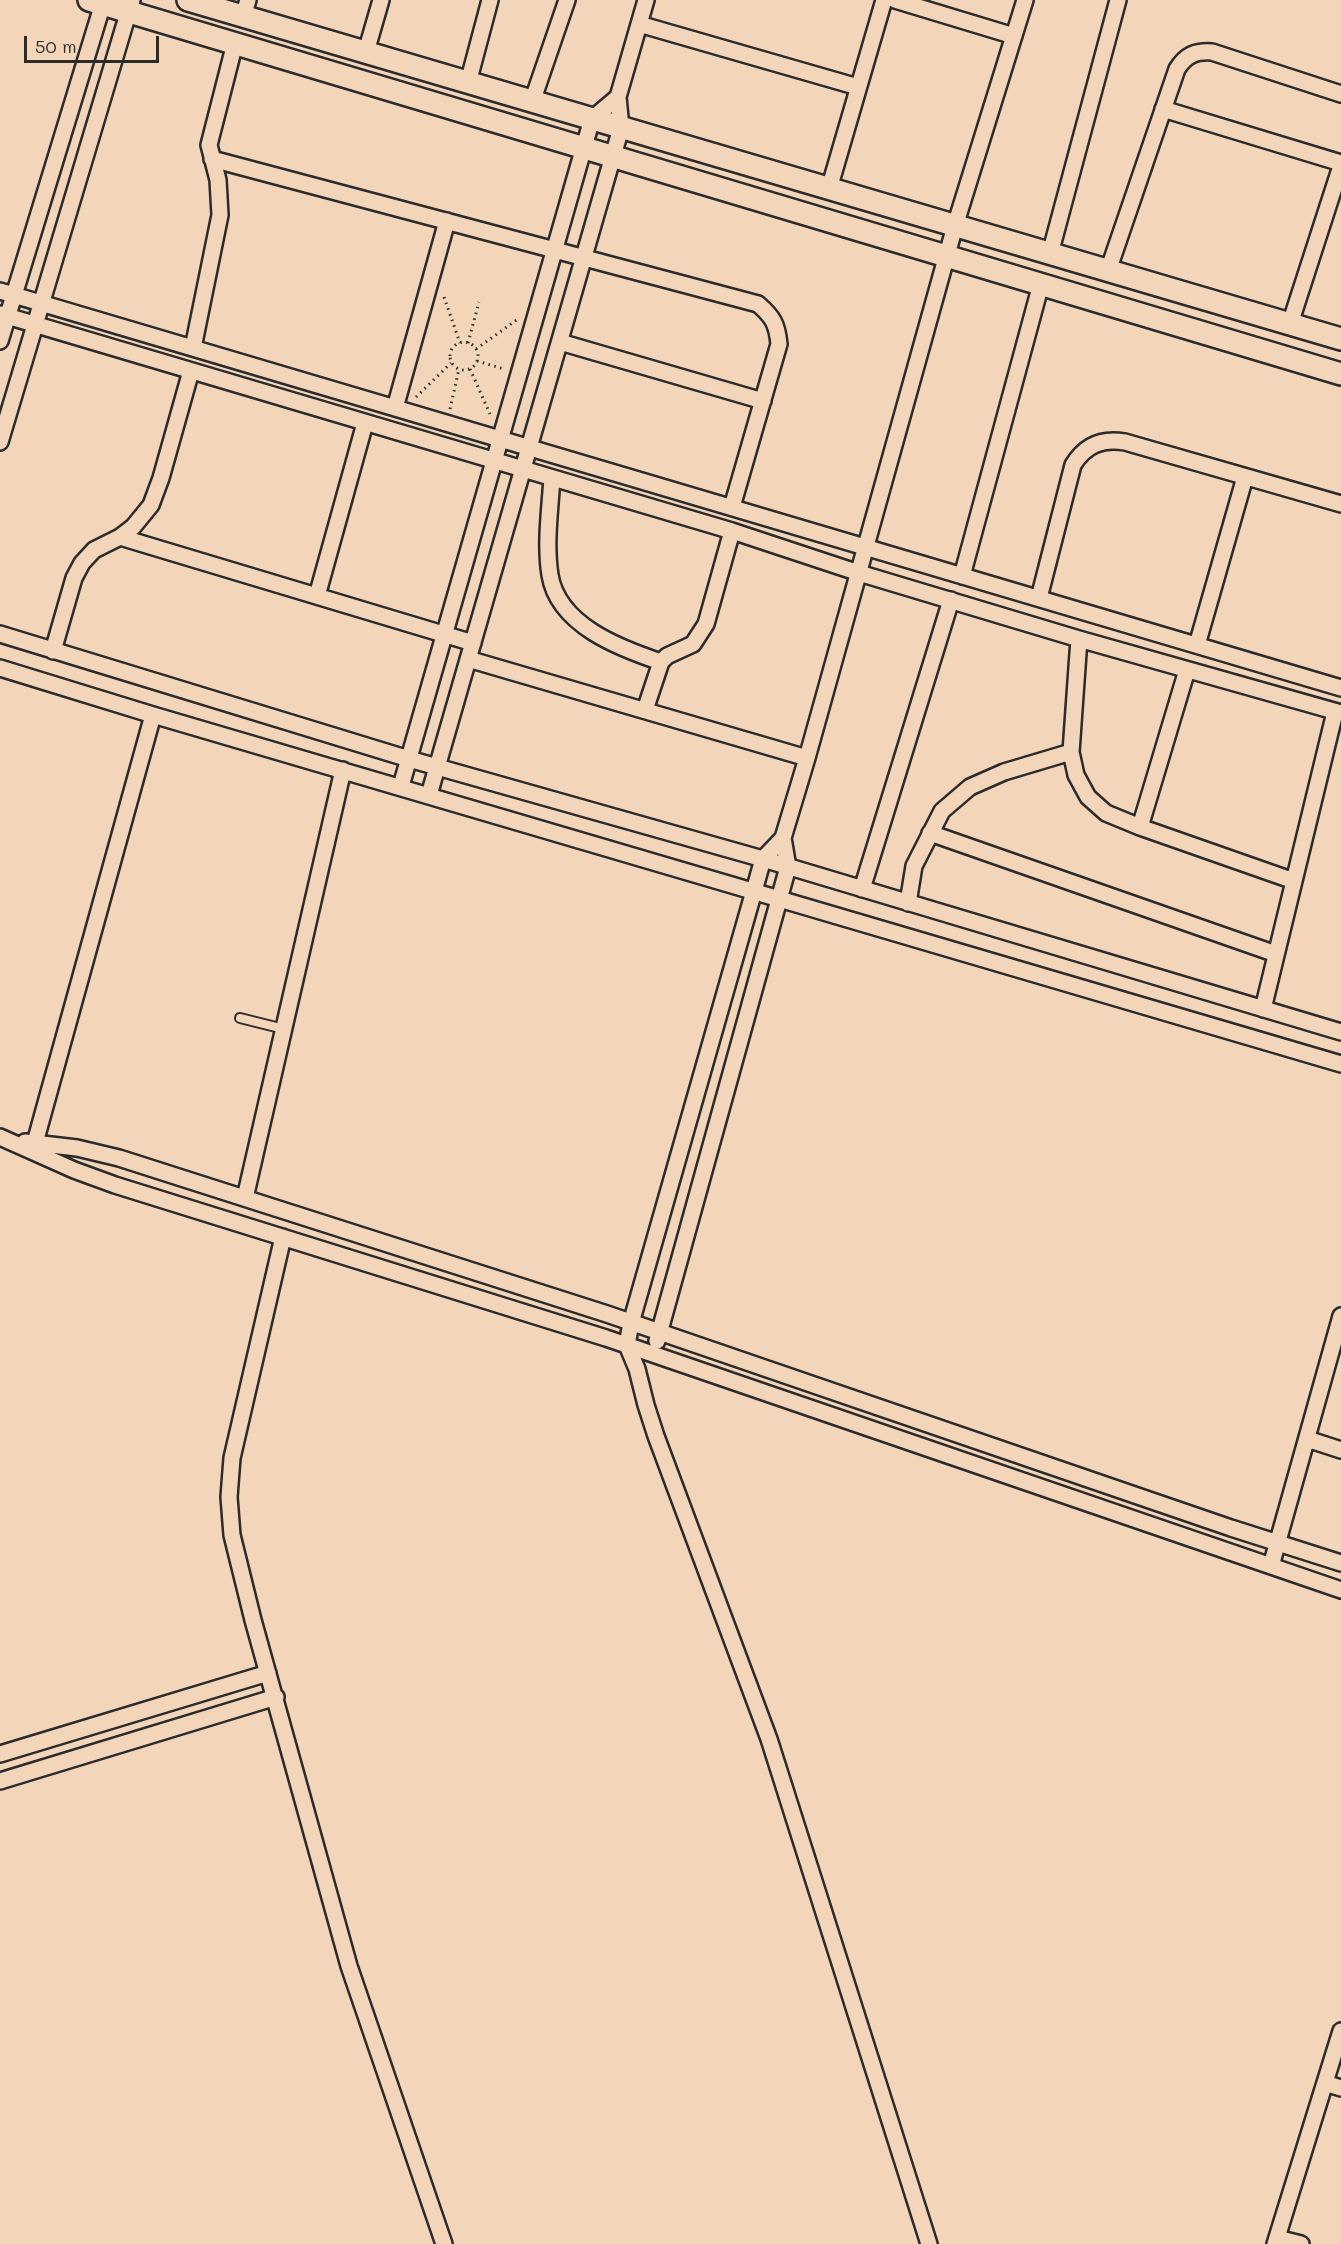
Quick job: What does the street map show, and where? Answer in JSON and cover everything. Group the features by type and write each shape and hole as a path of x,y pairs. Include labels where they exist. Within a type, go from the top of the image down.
{"street":[{"path":"188,0 245,8 366,52 468,83 1341,339"},
{"path":"366,52 381,0"},
{"path":"468,83 490,0"},
{"path":"532,102 567,0"},
{"path":"429,795 621,128 618,97 646,0"},
{"path":"829,189 884,0"},
{"path":"895,0 1014,36"},
{"path":"637,1370 653,1354 660,1333 788,867 783,838 947,256 1025,0"},
{"path":"1050,254 1118,0"},
{"path":"0,341 7,293 99,1 131,6 235,43 1341,374"},
{"path":"0,441 131,6"},
{"path":"639,24 858,87"},
{"path":"193,348 220,214 219,189 209,145 235,43"},
{"path":"1108,271 1177,69 1191,54 1202,51 1212,52 1341,94"},
{"path":"401,786 592,119 618,97"},
{"path":"1163,109 1341,165 1290,324"},
{"path":"212,159 758,304 770,315 778,328 779,344 732,507"},
{"path":"399,409 447,221"},
{"path":"962,576 1041,284"},
{"path":"7,293 1341,687"},
{"path":"4,316 732,531 859,573 1079,639 1338,713 1263,1009"},
{"path":"560,342 763,401"},
{"path":"53,651 74,578 82,563 94,550 120,537 133,527 151,505 161,478 191,371"},
{"path":"317,596 365,423"},
{"path":"1039,598 1073,465 1089,446 1101,441 1119,441 1341,504"},
{"path":"1197,645 1245,477"},
{"path":"552,478 549,557 550,577 557,595 585,627 617,645 661,662"},
{"path":"645,710 661,662 667,656 693,644 706,624 732,531"},
{"path":"120,537 473,643"},
{"path":"862,889 951,600"},
{"path":"0,634 409,759 763,859 1341,1032"},
{"path":"1079,639 1071,752 1076,775 1088,797 1106,813 1140,828 1294,881"},
{"path":"468,658 807,758"},
{"path":"0,668 1341,1064"},
{"path":"1140,828 1187,670"},
{"path":"33,1147 153,715"},
{"path":"908,903 914,866 942,811 970,787 1004,772 1071,752"},
{"path":"245,1198 343,770"},
{"path":"930,833 1276,954"},
{"path":"783,838 763,859 631,1323 627,1345 637,1370 653,1426 769,1740 929,2244"},
{"path":"5,1139 33,1147 74,1170 115,1185 627,1345 1341,1590"},
{"path":"33,1147 77,1148 119,1158 245,1198 631,1323 1341,1563"},
{"path":"283,1237 232,1458 229,1497 232,1535 349,1966 444,2244"},
{"path":"1271,1566 1307,1439 1336,1351 1341,1316"},
{"path":"1307,1439 1341,1450"},
{"path":"0,1754 268,1673"},
{"path":"0,1781 276,1697"},
{"path":"56,1737 63,1762"},
{"path":"1301,2244 1276,2241 1341,2031"},
{"path":"1325,2083 1341,2088"}],"lane":[{"path":"240,1018 284,1029"}],"path":[{"path":"434,268 460,343"},
{"path":"468,343 479,302"},
{"path":"476,349 539,304"},
{"path":"399,409 451,363 451,351 460,343 468,343 476,349 477,361 470,369 459,369 451,363"},
{"path":"477,361 519,373"},
{"path":"447,423 459,369"},
{"path":"470,369 501,439"}]}
